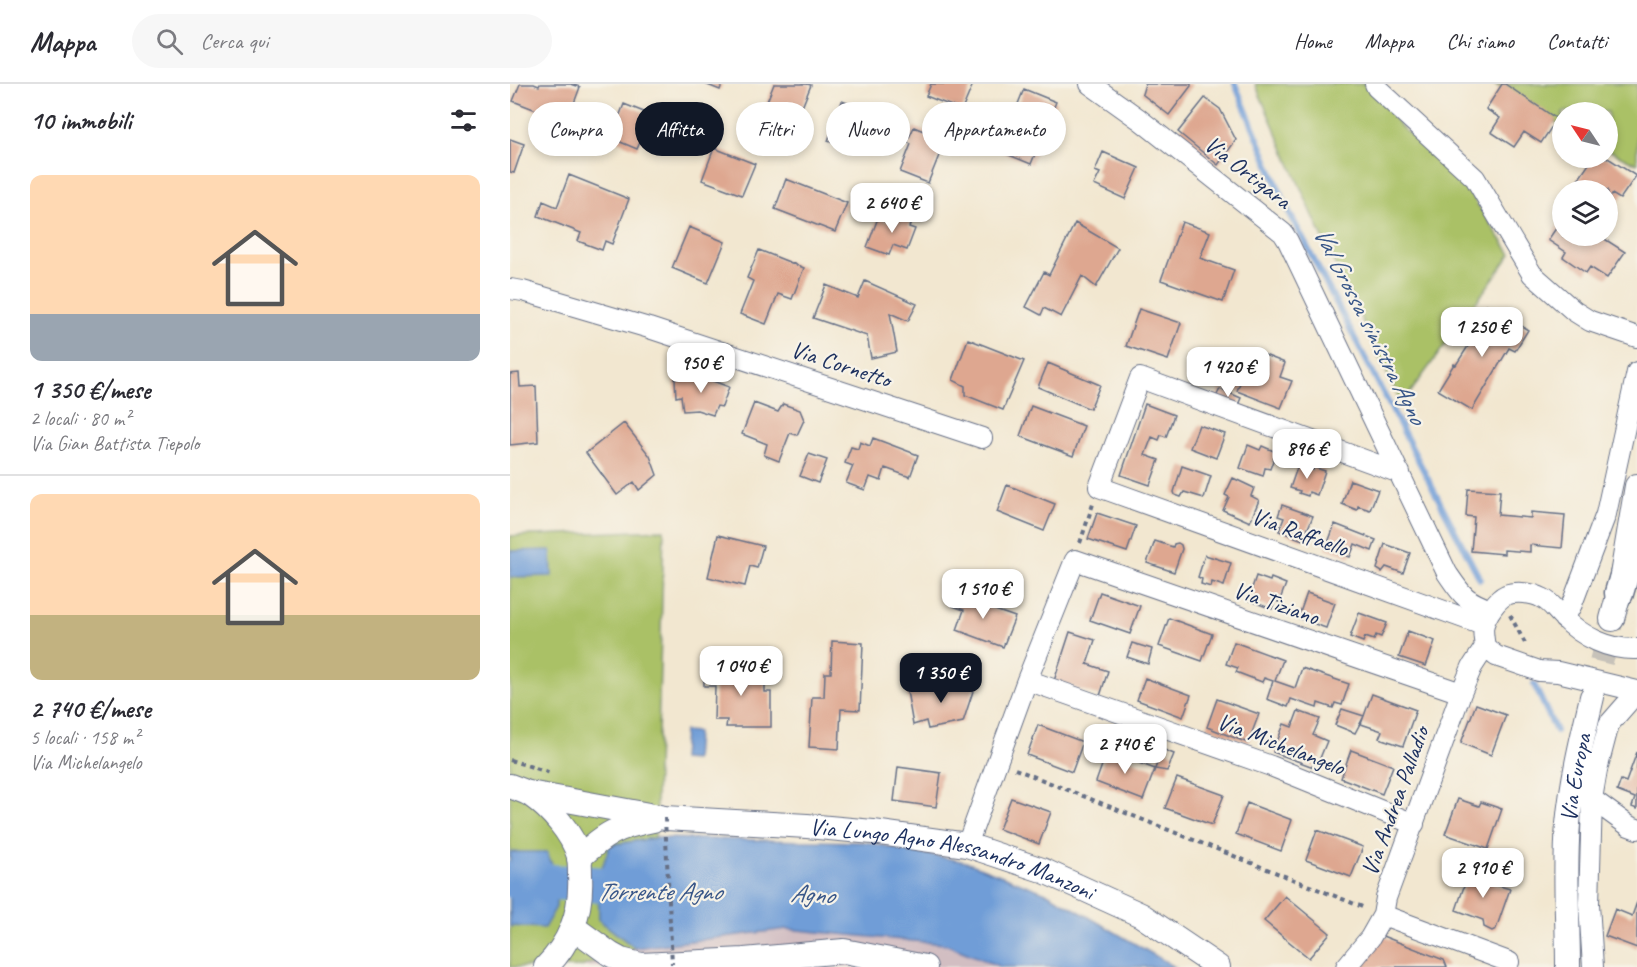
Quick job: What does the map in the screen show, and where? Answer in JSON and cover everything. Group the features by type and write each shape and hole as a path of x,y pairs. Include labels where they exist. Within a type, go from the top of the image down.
{"highway":[{"path":"1616,606 1637,532"}],"main road":[{"path":"1616,606 1637,486"},
{"path":"1616,606 1637,555"},
{"name":"Via Europa","path":"1568,967 1566,876 1568,823 1577,764 1592,697"},
{"path":"520,790 547,809 572,840 579,858 580,891 573,927 559,954 546,967"},
{"name":"Via Lungo Agno Alessandro Manzoni","path":"520,790 668,831"},
{"name":"Via Lungo Agno Alessandro Manzoni","path":"579,858 613,830 632,824 668,831 840,829 967,845 1042,870 1141,915 1218,967"},
{"path":"573,927 610,954 621,960 641,965 744,960 844,951 925,967"},
{"path":"710,967 744,960"}],"street":[{"name":"Via Ortigara","path":"1090,84 1139,119 1282,233 1288,241 1447,573 1459,591 1487,618"},
{"path":"1375,84 1475,178 1532,274 1574,311 1590,321 1637,337"},
{"name":"Via Cornetto","path":"510,289 649,328 982,438"},
{"path":"1564,619 1572,604 1606,514 1637,372"},
{"path":"1099,487 1140,378 1400,473"},
{"name":"Via Raffaello","path":"1099,487 1487,618"},
{"path":"967,845 1027,680 1075,560"},
{"name":"Via Tiziano","path":"1075,560 1461,693"},
{"path":"1593,967 1589,904 1593,799 1597,770 1609,724 1637,691 1558,672 1539,671 1496,656 1485,647 1487,618 1504,595 1529,594 1543,598 1564,619 1586,636 1616,647 1637,649"},
{"name":"Via Andrea Palladio","path":"1346,967 1370,938 1383,915 1386,898 1461,693 1472,667 1485,647"},
{"name":"Via Michelangelo","path":"1027,680 1271,766 1414,824"},
{"path":"1593,799 1629,826 1637,829"},
{"path":"1383,915 1509,962"}],"path":[{"path":"1075,560 1099,487"},
{"path":"510,760 561,776"},
{"path":"1011,768 1383,915"},
{"path":"668,831 672,964"}],"shaded area":[{"path":"787,929 946,944 1001,967 580,967 635,948"}],"green space":[{"path":"1255,84 1372,84 1375,93 1401,127 1459,177 1511,254 1402,404 1325,243"},
{"path":"1494,84 1637,84 1637,164 1618,155 1618,102 1552,102 1552,120"},
{"path":"664,530 655,838 610,845 599,920 635,948 580,967 510,967 510,536"}],"water":[{"path":"551,550 552,576 510,577 510,551"},
{"path":"684,731 697,732 695,760 682,759"},
{"name":"Torrente Agno","path":"655,838 865,842 966,862 1049,894 1175,967 1001,967 945,944 787,929 635,948 599,920 598,879 610,845"},
{"name":"Torrente Agno","path":"510,852 547,852 556,874 556,907 544,928 510,926"}],"building":[{"path":"520,84 539,86 540,84 571,84 580,87 574,102 528,102 528,107 513,101"},
{"path":"705,84 722,84 720,90"},
{"path":"774,84 811,85 804,102 767,102"},
{"path":"931,84 973,84 965,102 941,102 926,96"},
{"path":"1145,84 1191,84 1191,86 1169,115 1142,94"},
{"path":"1502,84 1505,84 1552,116 1552,126 1541,143 1524,132 1514,147 1491,132 1500,118 1486,109"},
{"path":"1024,89 1056,102 1019,102"},
{"path":"1205,98 1220,109 1236,140 1218,165 1178,132"},
{"path":"624,104 635,108 635,148 623,143"},
{"path":"914,127 922,130 922,156 939,156 928,183 900,172 906,156 910,156 910,136"},
{"path":"510,139 524,144 514,173 510,172"},
{"path":"724,152 755,164 742,195 702,180 711,156 724,156"},
{"path":"1103,152 1139,168 1125,199 1094,185 1100,173 1095,171"},
{"path":"1011,156 1034,156 1031,164"},
{"path":"1618,164 1636,176 1620,199 1618,198 1618,180 1578,180 1586,168 1618,168"},
{"path":"569,175 629,199 612,244 605,241 602,250 578,241 581,233 538,216 543,201 557,207"},
{"path":"786,179 847,203 835,232 775,209"},
{"path":"893,212 912,219 909,227 915,229 907,250 893,245 889,255 867,247 878,218 889,222"},
{"path":"1182,222 1210,232 1200,258 1234,270 1223,302 1161,280"},
{"path":"1075,223 1118,248 1096,287 1082,276 1061,317 1044,308 1041,315 1026,307 1044,272 1049,275"},
{"path":"689,227 725,242 708,283 672,268"},
{"path":"1557,246 1616,246 1625,252 1607,278 1590,267 1586,273 1563,257 1566,252"},
{"path":"759,250 804,268 792,299 778,294 766,324 740,314 753,281 747,278"},
{"path":"865,281 917,304 908,321 890,313 897,352 871,358 867,336 813,318 826,285 858,298"},
{"path":"1487,305 1498,312 1496,315 1515,326 1517,323 1528,330 1515,351 1509,348 1472,410 1438,390 1476,334 1472,332"},
{"path":"1139,309 1181,323 1168,360 1126,346"},
{"path":"968,339 1024,361 1003,410 965,395 965,386 953,380"},
{"path":"1252,350 1285,363 1280,377 1292,381 1281,408 1237,391"},
{"path":"1048,363 1100,385 1090,409 1038,387"},
{"path":"519,373 520,387 536,386 538,442 510,445 510,374"},
{"path":"702,377 729,387 722,407 717,406 713,415 697,410 683,411 681,396 676,397 675,379"},
{"path":"1220,389 1241,398 1237,407 1215,399"},
{"path":"754,403 778,412 783,404 800,410 804,420 797,435 790,433 779,461 764,455 767,444 742,434"},
{"path":"1145,404 1174,415 1166,437 1161,435 1159,440 1152,437 1145,455 1159,460 1150,485 1121,475"},
{"path":"1031,406 1084,426 1073,456 1020,436"},
{"path":"624,423 650,456 657,475 639,490 634,482 617,495 586,453"},
{"path":"1199,425 1225,434 1216,458 1190,448"},
{"path":"873,438 918,455 910,477 885,468 881,481 870,477 865,490 846,483 853,466 845,463 851,447 858,449 860,442 870,446"},
{"path":"1248,445 1260,450 1262,446 1276,452 1270,469 1265,468 1263,476 1240,468"},
{"path":"809,454 827,460 818,483 800,476"},
{"path":"1298,465 1325,471 1317,495 1309,492 1308,496 1290,488"},
{"path":"1182,466 1211,476 1204,498 1184,492 1181,497 1175,495"},
{"path":"1233,478 1254,488 1251,496 1259,500 1250,522 1223,510 1229,497 1225,495"},
{"path":"1350,480 1378,490 1370,510 1358,506 1357,510 1342,504"},
{"path":"1007,485 1055,504 1044,531 997,512"},
{"path":"1468,489 1500,491 1498,515 1531,518 1531,512 1565,515 1562,548 1530,545 1530,552 1504,550 1504,554 1471,551 1474,517 1466,516"},
{"path":"1282,505 1313,516 1303,540 1279,531 1284,518 1278,516"},
{"path":"1097,513 1136,526 1127,552 1088,539"},
{"path":"1335,524 1376,540 1372,551 1355,544 1350,557 1326,548"},
{"path":"718,535 763,546 757,568 750,566 745,586 708,577"},
{"path":"1155,541 1173,547 1178,543 1181,545 1182,549 1174,572 1147,563"},
{"path":"1385,544 1410,553 1403,573 1386,567 1382,572 1377,569"},
{"path":"1205,555 1231,563 1224,586 1212,582 1211,587 1201,584 1202,579 1198,577"},
{"path":"1256,576 1270,581 1271,578 1286,584 1279,602 1275,601 1272,609 1248,600"},
{"path":"960,590 981,598 978,604 1015,617 1003,647 957,630 964,610 953,606"},
{"path":"1100,592 1140,606 1130,634 1090,620"},
{"path":"1307,593 1335,603 1326,628 1298,618"},
{"path":"1359,613 1387,623 1381,637 1376,635 1374,640 1365,637 1363,642 1350,637"},
{"path":"1169,618 1212,634 1202,661 1159,646"},
{"path":"1408,631 1435,641 1426,666 1399,657"},
{"path":"1070,632 1095,640 1087,664 1108,671 1100,696 1054,681"},
{"path":"832,641 863,643 860,710 841,709 839,749 809,747 812,697 824,697 825,673 831,673"},
{"path":"1234,642 1283,660 1275,681 1295,688 1302,668 1349,684 1342,705 1335,703 1333,708 1318,703 1317,708 1291,699 1288,707 1267,699 1273,681 1264,678 1262,682 1236,672 1238,668 1226,664"},
{"path":"1132,643 1152,649 1148,664 1127,657"},
{"path":"717,667 765,668 765,692 771,692 771,727 726,727 727,720 714,720 715,686 704,686 704,671 717,671"},
{"path":"1145,678 1191,695 1183,717 1137,700"},
{"path":"962,681 975,685 963,722 928,729 926,721 913,725 907,691"},
{"path":"1372,694 1416,710 1403,746 1379,738 1382,731 1361,724"},
{"path":"1217,699 1259,714 1248,743 1207,727"},
{"path":"1476,704 1506,715 1491,755 1461,743"},
{"path":"1342,709 1364,716 1355,733 1335,725"},
{"path":"1298,711 1320,719 1313,735 1327,741 1316,768 1273,752 1284,724 1292,727"},
{"path":"1038,725 1083,742 1072,772 1027,755"},
{"path":"1162,749 1174,754 1167,771 1155,769"},
{"path":"1351,750 1393,766 1382,794 1341,778"},
{"path":"1107,751 1155,769 1143,800 1096,782"},
{"path":"1637,752 1637,809 1632,807 1635,798 1617,791 1621,780 1626,782"},
{"path":"898,767 941,773 936,807 894,801"},
{"path":"1177,778 1224,795 1212,825 1165,808"},
{"path":"1011,798 1051,812 1039,844 999,829"},
{"path":"1458,799 1479,806 1481,802 1502,809 1488,849 1445,834"},
{"path":"1247,803 1292,820 1281,851 1236,834"},
{"path":"1317,830 1363,847 1351,877 1306,860"},
{"path":"1470,869 1495,878 1493,884 1510,889 1496,929 1492,931 1484,927 1483,920 1456,910"},
{"path":"1285,896 1330,933 1309,958 1264,921"},
{"path":"1637,902 1637,948 1605,936 1615,909 1632,916"},
{"path":"1380,935 1444,960 1447,967 1354,967"}],"waterway":[{"name":"Val Grossa sinistra Agno","path":"1235,84 1287,208 1480,579"},
{"name":"Val Grossa sinistra Agno","path":"1534,684 1556,731"},
{"name":"Agno","path":"510,880 647,887"}],"tunnel":[{"path":"1592,697 1612,619"}]}
